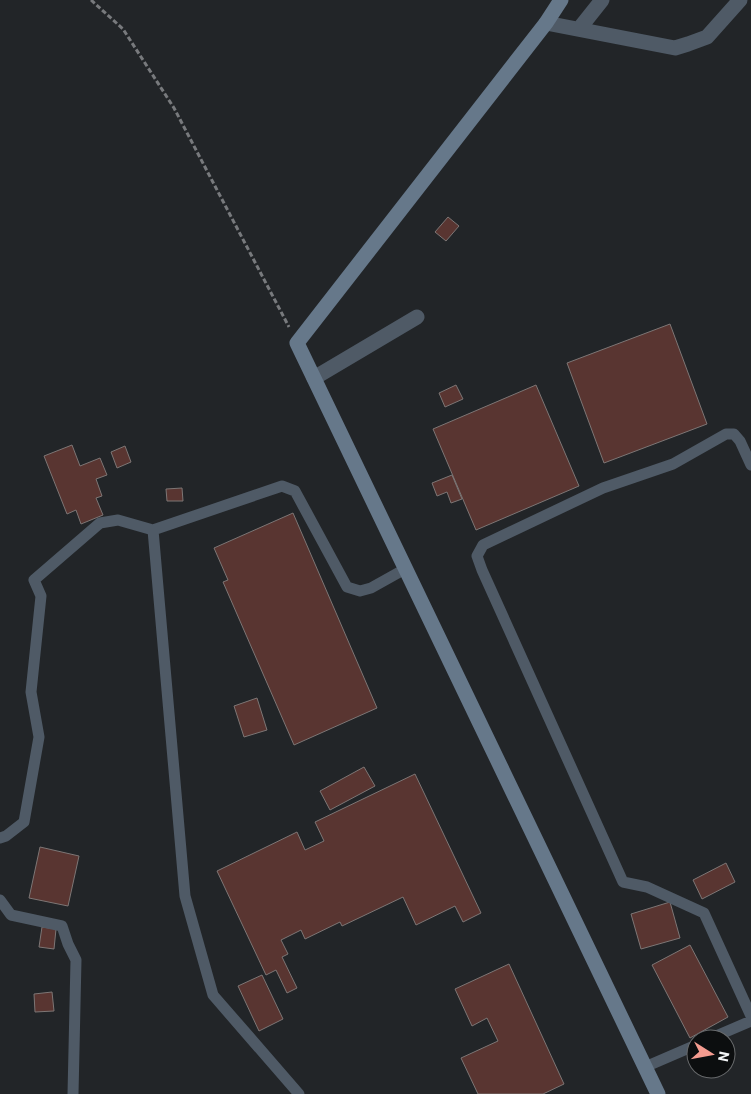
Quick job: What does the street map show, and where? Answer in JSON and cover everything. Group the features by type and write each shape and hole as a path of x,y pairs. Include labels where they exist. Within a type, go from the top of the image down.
{"street":[{"path":"561,0 546,23 297,343 658,1094"},
{"path":"579,29 602,0"},
{"path":"546,23 675,48 706,37 740,0"},
{"path":"314,378 417,316"}],"lane":[{"path":"751,465 740,441 734,434 726,434 673,464 603,488 483,545 477,556 624,882 647,887 704,913 751,1016"},
{"path":"0,838 6,836 24,822 39,737 30,692 41,596 34,580 100,523 118,520 153,530 282,486 295,491 347,587 360,591 371,588 405,569"},
{"path":"153,530 185,896 213,995 299,1094"},
{"path":"0,900 11,915 62,926 76,960 73,1094"},
{"path":"731,1029 751,1020"},
{"path":"645,1067 686,1049"}],"path":[{"path":"91,0 123,29 174,108 297,343"}],"building":[{"path":"448,217 459,226 446,241 435,232"},
{"path":"670,324 707,424 604,463 567,363"},
{"path":"456,385 463,399 445,407 439,393"},
{"path":"536,385 579,486 476,530 433,429"},
{"path":"72,445 80,466 100,458 107,475 96,479 102,496 96,498 103,515 81,524 76,510 67,514 44,456"},
{"path":"125,446 131,462 117,468 111,452"},
{"path":"452,475 462,499 451,503 447,492 437,496 432,483"},
{"path":"182,488 183,501 167,501 166,489"},
{"path":"293,513 377,708 294,745 223,582 228,580 214,548"},
{"path":"257,698 267,730 244,737 234,706"},
{"path":"364,767 375,786 330,810 320,791"},
{"path":"415,774 481,913 463,922 455,906 416,925 403,897 342,926 340,922 305,939 301,930 281,940 288,954 282,957 297,988 287,993 276,970 266,975 217,871 297,832 305,850 324,841 315,822"},
{"path":"40,847 79,856 68,906 29,898"},
{"path":"726,863 735,882 702,899 693,880"},
{"path":"670,902 680,938 641,949 631,914"},
{"path":"42,927 56,929 54,949 39,947"},
{"path":"690,945 728,1017 706,1029 686,1030 652,965"},
{"path":"509,964 564,1084 543,1094 478,1094 461,1058 498,1041 487,1018 472,1026 455,989"},
{"path":"262,975 283,1019 259,1031 238,986"},
{"path":"52,992 54,1011 35,1012 34,994"}]}
